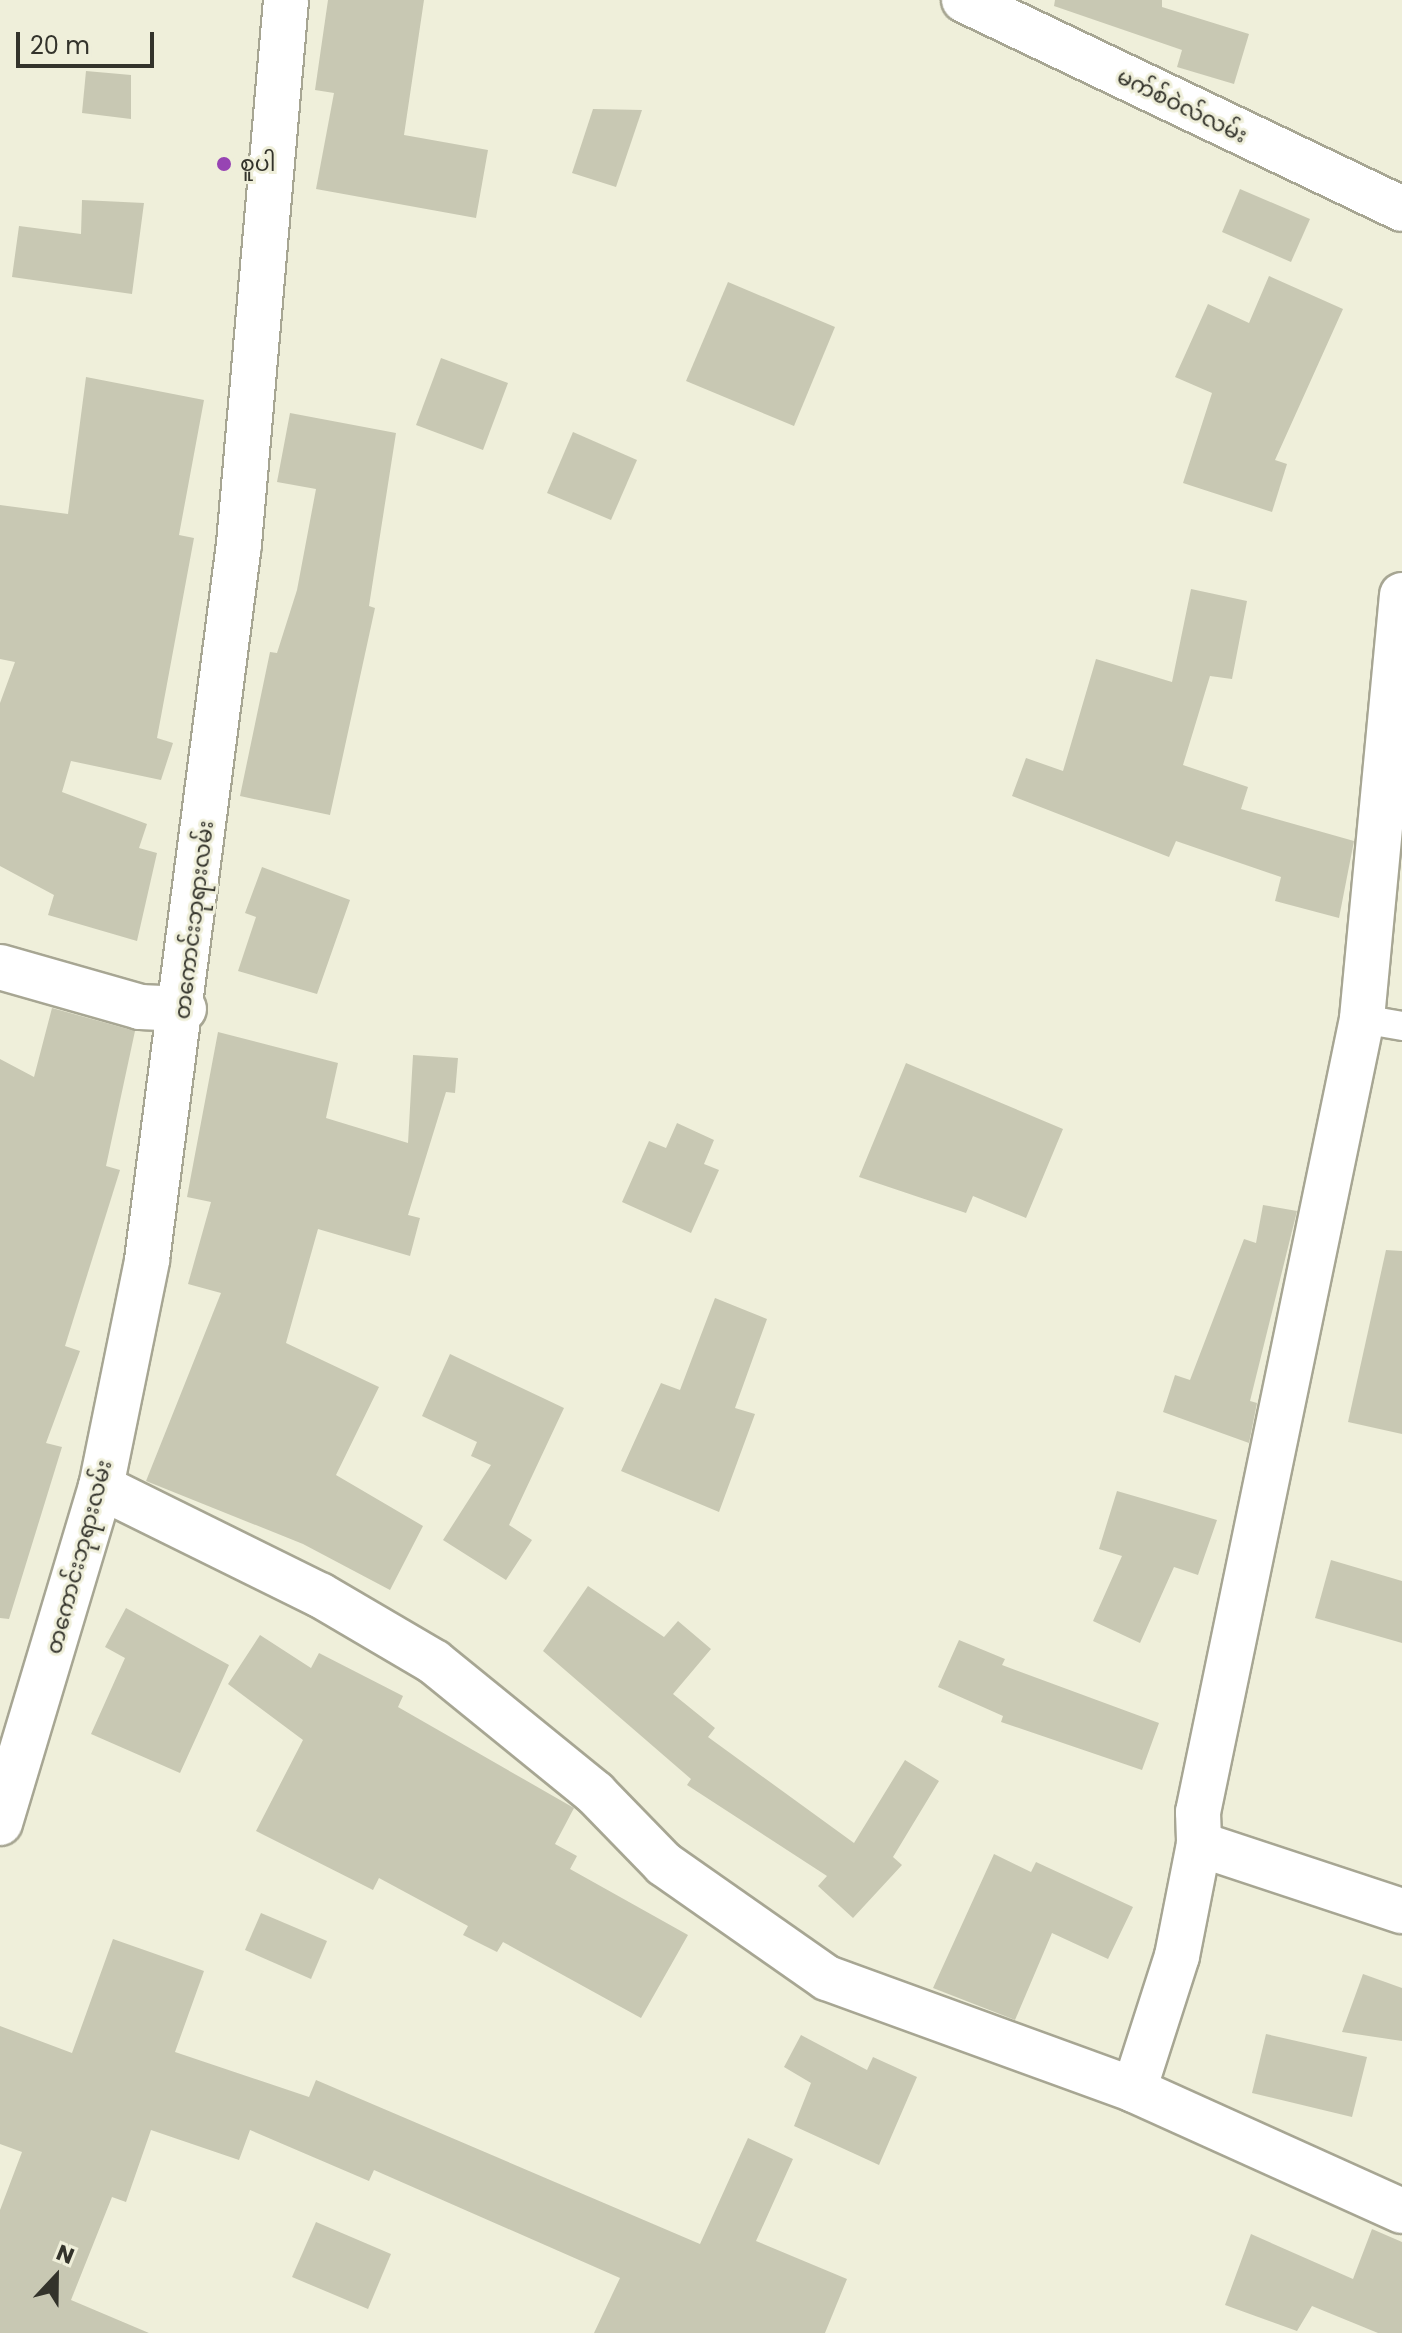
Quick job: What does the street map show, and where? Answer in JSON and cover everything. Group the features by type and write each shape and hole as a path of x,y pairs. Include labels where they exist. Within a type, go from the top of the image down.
{"street":[{"name":"တကောင်းဘုရားလမ်း","path":"0,1823 101,1487 147,1260 184,1009 239,544 286,0"},
{"name":"မက်စ်ဝဲလ်လမ်း","path":"964,0 1402,209"},
{"path":"1134,2090 1177,1956 1199,1844 1198,1812 1382,1022 1402,595"},
{"path":"0,967 140,1007 184,1009"},
{"path":"101,1487 320,1595 434,1662 595,1793 664,1864 827,1978 1134,2090 1402,2211"},
{"path":"1199,1844 1402,1911"}],"building":[{"path":"328,0 424,0 404,135 488,150 476,218 316,189 334,93 315,90"},
{"path":"1055,0 1162,0 1162,7 1249,34 1234,84 1177,67 1182,50 1054,6"},
{"path":"86,71 131,75 131,119 82,113"},
{"path":"593,109 642,110 616,187 572,173"},
{"path":"1240,189 1310,219 1291,262 1222,232"},
{"path":"82,200 144,203 132,294 12,277 19,226 81,234"},
{"path":"1269,276 1343,309 1275,460 1287,464 1272,512 1183,483 1212,393 1175,377 1208,304 1249,323"},
{"path":"728,282 835,327 794,426 686,381"},
{"path":"441,358 508,383 483,450 416,425"},
{"path":"86,377 204,400 179,535 194,538 157,738 173,743 161,780 71,761 62,792 147,824 139,848 157,853 137,941 48,915 54,895 0,866 0,703 15,662 0,659 0,505 68,514"},
{"path":"290,413 396,433 369,606 375,608 330,815 240,796 270,652 277,653 297,590 316,489 277,482"},
{"path":"573,432 637,460 611,520 547,493"},
{"path":"1191,589 1247,601 1232,679 1210,676 1183,765 1248,787 1241,809 1354,841 1339,918 1275,901 1281,877 1176,841 1169,857 1012,796 1026,758 1063,771 1096,659 1172,682"},
{"path":"262,867 350,900 317,994 238,971 256,917 245,913"},
{"path":"52,1008 135,1031 106,1166 120,1170 65,1346 80,1351 46,1443 62,1447 9,1619 0,1618 0,1059 34,1077"},
{"path":"218,1032 338,1063 326,1118 408,1143 413,1055 458,1058 455,1093 446,1092 408,1215 420,1218 410,1256 318,1229 286,1343 379,1387 336,1475 423,1526 390,1590 303,1544 146,1481 221,1293 188,1284 211,1202 187,1197"},
{"path":"906,1063 1063,1129 1026,1218 973,1196 966,1213 859,1177"},
{"path":"677,1123 714,1140 704,1164 719,1170 691,1233 622,1202 649,1141 666,1148"},
{"path":"1263,1205 1297,1211 1250,1401 1257,1403 1249,1443 1163,1412 1175,1375 1190,1380 1244,1239 1256,1243"},
{"path":"1386,1250 1402,1251 1402,1434 1348,1422"},
{"path":"715,1298 767,1319 735,1408 755,1414 719,1512 621,1471 661,1383 680,1390"},
{"path":"450,1354 564,1408 509,1525 532,1540 506,1580 443,1540 491,1465 471,1456 477,1442 422,1416"},
{"path":"1117,1491 1217,1520 1198,1575 1174,1567 1140,1643 1093,1621 1122,1556 1099,1549"},
{"path":"1331,1560 1402,1581 1402,1643 1315,1618"},
{"path":"588,1586 664,1637 678,1621 711,1649 673,1694 715,1728 708,1737 854,1843 905,1760 939,1781 893,1857 902,1865 853,1918 818,1886 827,1876 687,1785 691,1779 543,1651"},
{"path":"126,1608 229,1665 180,1773 91,1734 125,1658 105,1647"},
{"path":"260,1635 311,1668 319,1653 403,1696 398,1707 574,1808 555,1844 577,1856 570,1869 688,1935 641,2018 503,1942 497,1952 463,1935 468,1926 379,1878 373,1890 256,1831 303,1740 228,1684"},
{"path":"959,1640 1005,1659 1002,1665 1159,1723 1142,1770 1001,1722 1003,1716 938,1687"},
{"path":"994,1854 1031,1872 1036,1862 1133,1907 1108,1959 1052,1933 1015,2020 933,1988"},
{"path":"261,1913 327,1941 311,1979 245,1950"},
{"path":"113,1939 204,1971 175,2052 309,2097 316,2080 700,2244 748,2138 793,2159 756,2241 847,2279 825,2333 594,2333 620,2278 374,2170 369,2181 250,2130 239,2160 151,2130 126,2202 112,2197 71,2300 149,2333 0,2333 0,2210 22,2152 0,2144 0,2026 72,2053"},
{"path":"1363,1974 1402,1988 1402,2041 1342,2032"},
{"path":"1266,2034 1367,2057 1352,2117 1252,2093"},
{"path":"801,2035 867,2070 873,2057 917,2077 879,2165 794,2126 811,2083 784,2067"},
{"path":"316,2222 391,2254 368,2309 292,2277"},
{"path":"1372,2229 1402,2242 1402,2333 1378,2333 1312,2306 1297,2331 1225,2305 1251,2234 1353,2279"}],"place":[{"name":"စူပါ","path":"224,164"}]}
